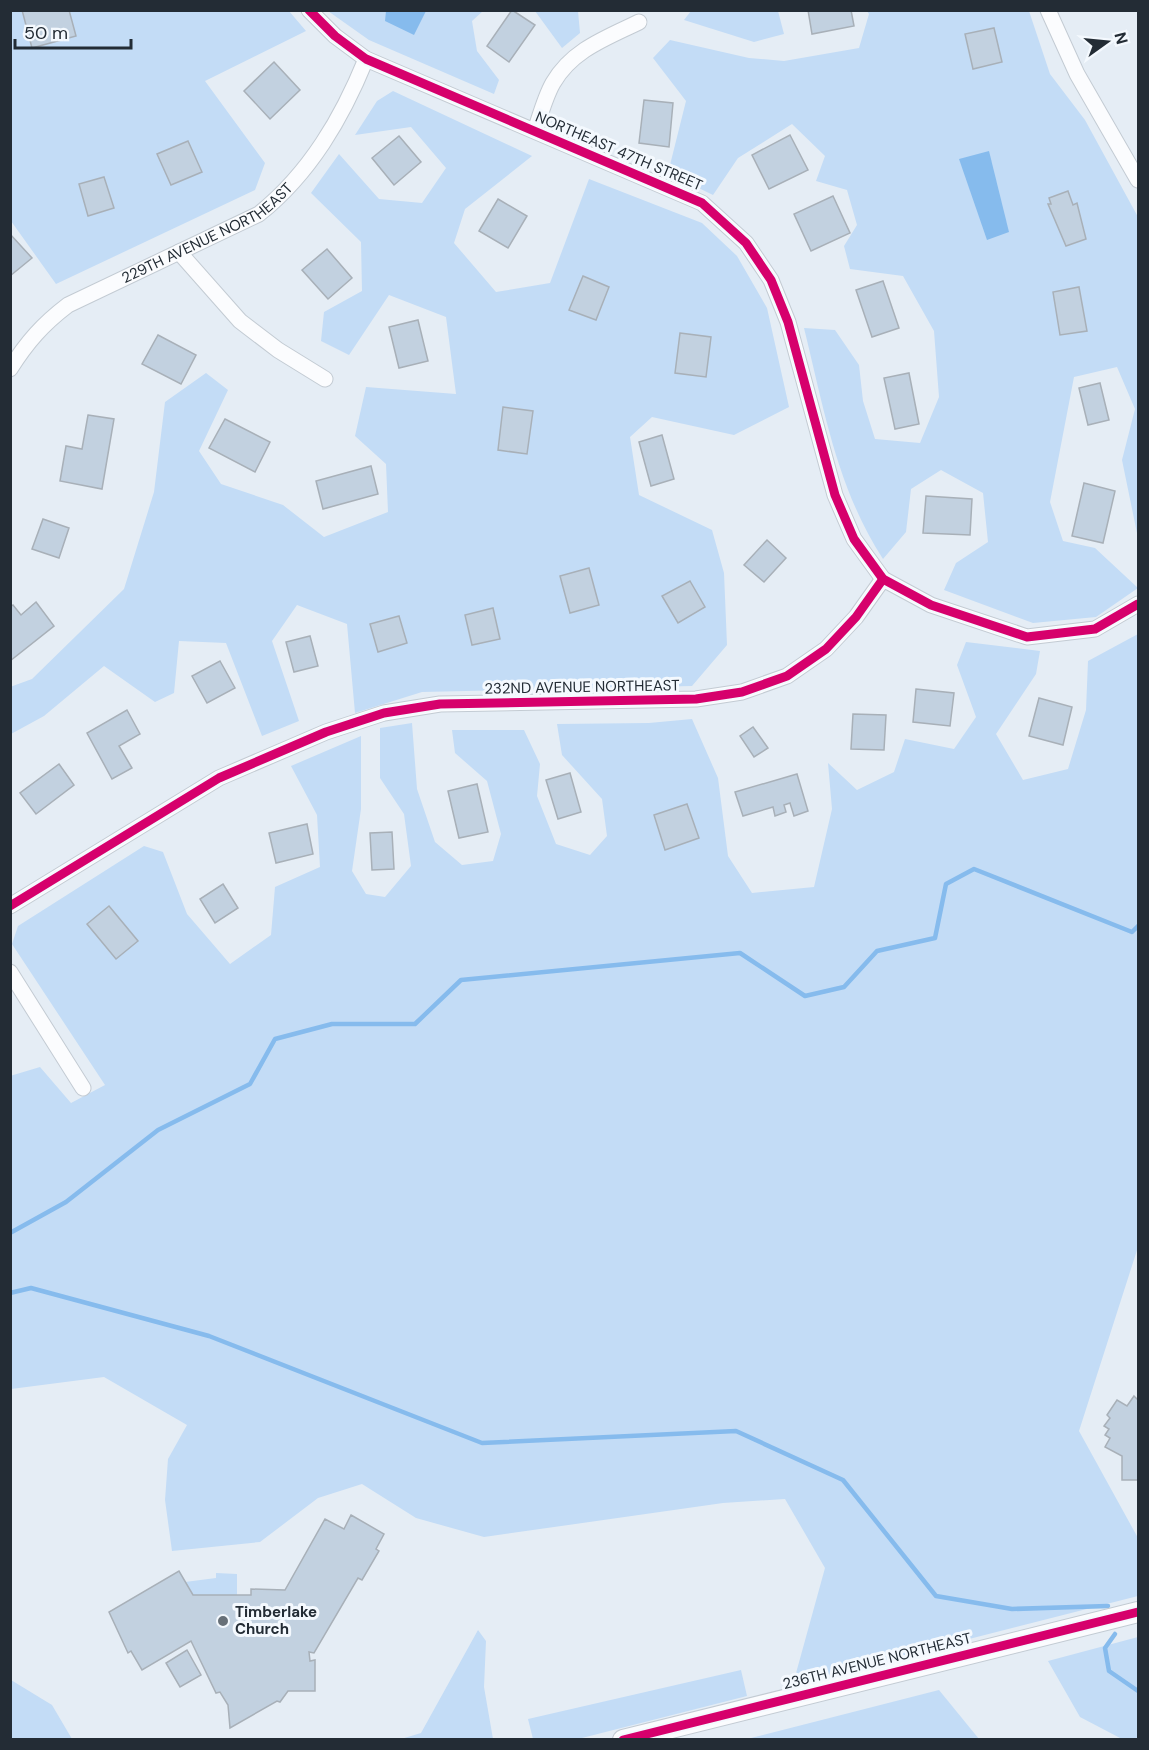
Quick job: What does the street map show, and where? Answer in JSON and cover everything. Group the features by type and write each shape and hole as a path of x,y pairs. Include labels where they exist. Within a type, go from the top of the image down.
{"street":[{"name":"NORTHEAST 47TH STREET","path":"309,10 335,36 366,58 702,202 746,243 771,280 788,322 835,495 854,539 884,579"},
{"path":"1048,10 1077,74 1138,180"},
{"path":"535,131 552,84 567,64 587,48 639,22"},
{"name":"229TH AVENUE NORTHEAST","path":"10,369 42,325 68,305 259,214 282,196 334,129 366,58"},
{"path":"179,252 240,321 278,350 325,379"},
{"path":"884,579 931,605 1027,637 1095,629 1138,604"},
{"name":"232ND AVENUE NORTHEAST","path":"10,906 219,778 326,732 384,714 440,704 696,699 742,692 788,676 826,649 856,617 884,579"},
{"path":"10,972 83,1088"},
{"name":"236TH AVENUE NORTHEAST","path":"623,1740 1138,1612"}],"shaded area":[{"path":"10,11 289,11 306,31 205,81 265,163 255,190 56,284 11,221"},
{"path":"328,11 483,11 472,21 477,51 499,80 494,94 369,40"},
{"path":"535,11 578,11 580,33 562,48"},
{"path":"691,11 778,11 784,34 754,42 684,20"},
{"path":"867,11 1029,11 1050,74 1085,120 1138,217 1138,538 1122,460 1135,409 1117,367 1074,377 1050,502 1063,541 1095,548 1138,588 1096,617 1033,623 944,590 956,563 988,542 983,493 941,470 911,489 906,532 883,559 867,532 843,476 834,447 804,328 835,330 859,365 863,401 875,439 920,443 939,397 934,331 903,276 850,269 844,246 857,225 847,190 816,181 825,156 792,124 738,158 713,195 668,173 686,101 653,58 670,40 749,58 784,61 859,48 869,14"},
{"path":"393,91 532,156 465,209 454,243 496,292 550,283 589,179 702,223 737,256 767,308 789,407 734,435 652,417 630,437 639,495 712,530 724,573 727,645 692,686 422,692 355,713 347,624 297,605 272,641 299,721 262,736 226,643 179,641 174,693 155,702 104,666 44,716 11,734 10,687 32,679 124,589 154,492 165,402 206,373 228,390 199,451 221,484 283,505 324,537 388,512 386,464 355,436 366,387 456,394 446,317 389,295 349,355 321,341 324,312 362,291 361,242 311,193 339,154 379,199 422,203 446,168 411,127 355,135 377,101"},
{"path":"1138,634 1138,1247 1079,1431 1138,1538 1138,1596 793,1684 825,1568 785,1499 723,1503 484,1537 416,1518 362,1484 318,1498 260,1542 172,1551 165,1500 168,1459 187,1425 104,1377 11,1389 10,1076 40,1067 71,1103 105,1085 12,944 18,926 144,846 163,852 187,914 230,964 271,935 275,887 320,867 317,815 291,766 361,736 361,809 352,871 366,894 385,897 411,866 404,814 380,778 380,728 412,723 417,789 435,842 462,865 493,861 501,834 487,781 455,753 452,730 524,730 540,764 537,796 556,844 590,855 607,836 602,799 562,755 557,724 649,723 692,719 718,778 728,856 752,893 814,887 832,809 828,763 857,790 894,772 905,739 954,749 976,717 957,665 966,642 1040,651 1036,674 996,734 1023,780 1068,769 1086,710 1088,661"},
{"path":"216,1573 237,1574 237,1595 193,1595 185,1582 216,1578"},
{"path":"478,1630 486,1641 484,1687 493,1739 401,1739 421,1733"},
{"path":"1138,1637 1138,1739 1122,1739 1080,1717 1048,1661"},
{"path":"741,1670 747,1696 578,1739 533,1739 528,1719"},
{"path":"11,1680 52,1705 72,1739 11,1739"},
{"path":"939,1690 979,1739 747,1739"}],"water":[{"path":"386,10 426,11 414,35 385,21"},
{"path":"989,151 1009,232 987,240 959,159"}],"building":[{"path":"22,10 69,10 76,36 32,48"},
{"path":"512,10 535,25 509,62 487,46"},
{"path":"808,10 851,10 854,26 812,34"},
{"path":"994,28 1002,62 973,69 965,34"},
{"path":"274,62 300,90 270,119 244,91"},
{"path":"644,100 673,103 669,147 639,143"},
{"path":"790,135 808,170 769,189 752,155"},
{"path":"399,136 421,162 394,185 372,158"},
{"path":"188,141 202,172 171,185 157,154"},
{"path":"104,177 114,208 88,216 79,184"},
{"path":"1068,191 1073,205 1077,203 1086,239 1066,246 1048,204 1051,204 1049,198"},
{"path":"833,196 850,233 811,251 794,214"},
{"path":"498,199 527,216 508,248 479,231"},
{"path":"10,234 32,258 10,276"},
{"path":"327,249 352,278 328,299 302,270"},
{"path":"583,276 609,287 596,320 569,310"},
{"path":"883,281 899,328 872,337 856,290"},
{"path":"1079,287 1087,331 1060,335 1053,292"},
{"path":"418,320 428,361 399,368 389,327"},
{"path":"680,333 711,337 706,377 675,373"},
{"path":"158,335 196,355 181,384 142,364"},
{"path":"909,373 919,424 895,429 884,378"},
{"path":"1100,383 1109,420 1088,425 1079,388"},
{"path":"503,407 533,411 527,454 498,450"},
{"path":"88,415 114,419 102,489 60,481 66,446 82,449"},
{"path":"225,419 270,442 255,472 209,448"},
{"path":"662,435 674,479 651,486 639,442"},
{"path":"371,466 378,494 323,509 316,481"},
{"path":"1084,483 1115,491 1103,543 1072,536"},
{"path":"926,496 972,499 970,535 923,533"},
{"path":"43,519 69,528 59,558 32,549"},
{"path":"767,540 786,558 764,582 744,565"},
{"path":"589,568 599,605 570,613 560,576"},
{"path":"690,581 705,607 678,623 662,596"},
{"path":"36,602 54,626 10,661 10,607 13,605 21,615"},
{"path":"493,608 500,639 472,645 465,615"},
{"path":"399,616 407,643 378,652 370,624"},
{"path":"310,636 318,666 294,672 286,642"},
{"path":"220,661 235,688 207,703 192,676"},
{"path":"916,689 954,693 950,726 913,722"},
{"path":"1039,698 1072,707 1063,745 1029,736"},
{"path":"127,710 140,734 119,746 132,768 112,779 87,733"},
{"path":"853,714 886,715 884,750 851,749"},
{"path":"753,727 768,748 754,757 740,736"},
{"path":"59,764 74,785 36,814 20,793"},
{"path":"570,773 581,812 558,819 546,780"},
{"path":"797,774 808,811 794,816 790,803 784,805 786,812 775,816 773,807 743,816 735,792"},
{"path":"477,784 488,832 459,838 448,791"},
{"path":"687,804 699,838 665,850 654,815"},
{"path":"307,824 313,854 276,863 269,833"},
{"path":"392,832 394,869 372,870 370,833"},
{"path":"223,884 238,908 215,923 200,899"},
{"path":"109,906 138,941 116,959 87,924"},
{"path":"1134,1396 1138,1400 1138,1480 1122,1480 1122,1456 1105,1447 1110,1438 1105,1435 1109,1429 1104,1426 1110,1418 1107,1415 1117,1400 1127,1406"},
{"name":"Timberlake Church","path":"351,1515 384,1534 376,1549 379,1551 362,1580 358,1578 314,1653 309,1652 310,1661 315,1660 315,1691 288,1691 280,1702 277,1701 230,1728 228,1705 220,1692 216,1693 191,1641 142,1670 131,1651 128,1653 109,1612 179,1571 193,1595 251,1595 251,1589 285,1590 325,1519 344,1529"},
{"path":"187,1650 201,1675 180,1687 166,1663"}],"waterway":[{"path":"10,1233 66,1202 158,1130 250,1084 275,1039 332,1024 415,1024 461,980 740,953 805,996 844,987 877,951 935,938 946,884 974,869 1132,932 1138,926"},
{"path":"10,1293 31,1288 209,1336 482,1443 736,1431 843,1480 936,1596 1012,1609 1108,1606"},
{"path":"1115,1634 1105,1648 1109,1671 1138,1691"}],"cycle path":[{"path":"309,10 335,36 366,59 702,203 746,243 771,280 788,322 835,495 854,539 883,579 931,605 1027,637 1095,629 1138,604"},
{"path":"10,906 219,778 326,732 384,713 440,704 696,699 742,692 787,676 826,649 856,617 883,579"},
{"path":"623,1740 1138,1612"}],"place":[{"name":"Timberlake Church","path":"223,1621"}]}
